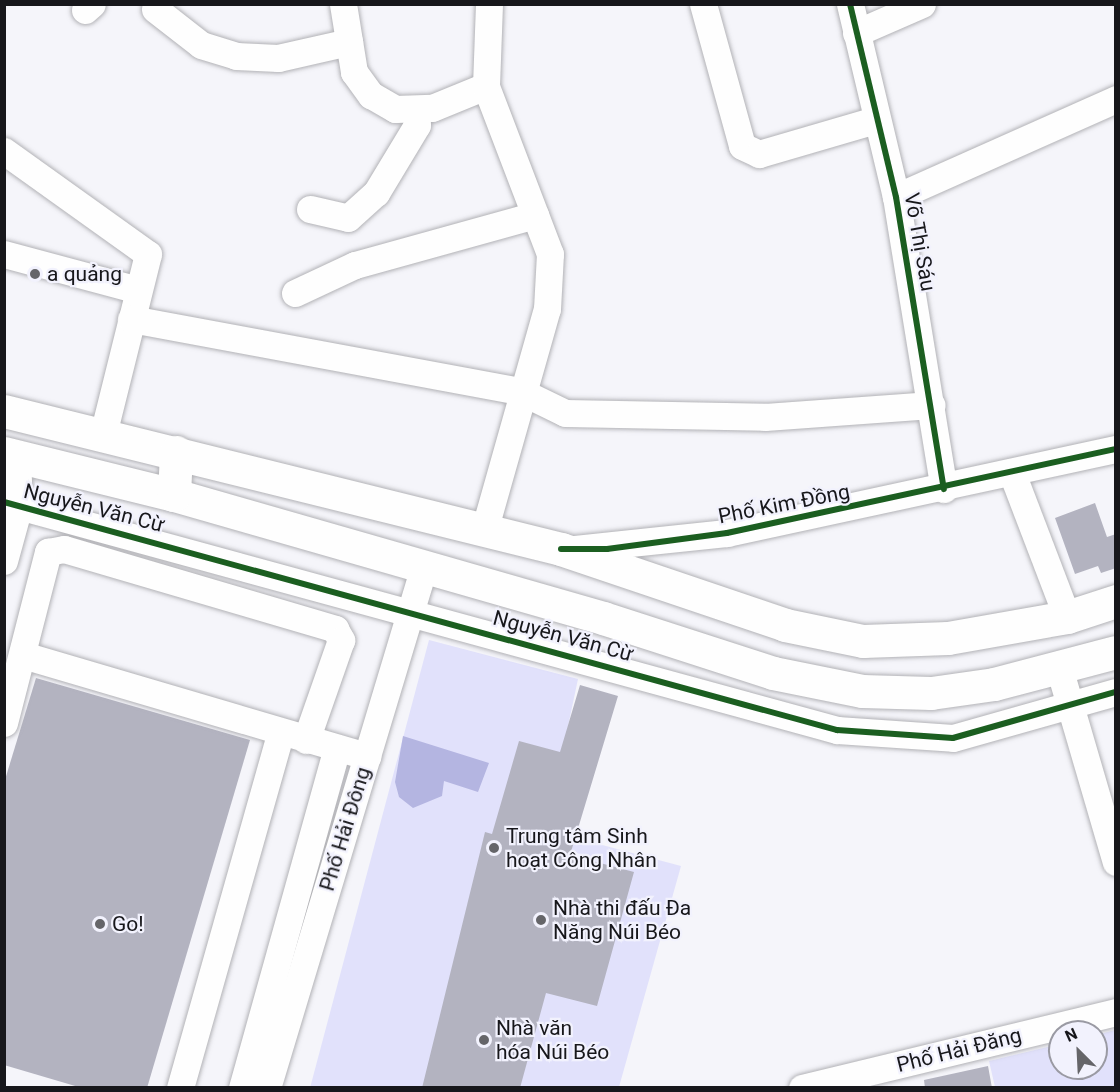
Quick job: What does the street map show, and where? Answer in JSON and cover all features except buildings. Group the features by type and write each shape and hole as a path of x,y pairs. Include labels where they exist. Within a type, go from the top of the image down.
{"main road":[{"path":"4,411 561,549 785,625 862,640 948,638 1067,617 1116,601"},
{"path":"174,495 176,452"},
{"name":"Nguyễn Văn Cừ","path":"11,455 174,495 423,570 603,618 772,673 862,691 932,693 1060,671 1116,652"}],"street":[{"path":"343,4 354,72 371,95 394,109 416,110 486,86"},
{"path":"484,531 520,391 547,309 550,254 486,86 489,4"},
{"path":"703,4 742,146 759,154 875,120"},
{"name":"Võ Thị Sáu","path":"850,4 875,120 896,197 944,489"},
{"path":"856,33 922,4"},
{"path":"155,9 201,45 236,56 278,58 349,42"},
{"path":"896,197 1116,99"},
{"path":"310,209 348,218 376,193 417,125 416,110"},
{"path":"4,151 148,254 103,435"},
{"path":"295,293 355,265 536,215"},
{"path":"4,254 138,290"},
{"path":"131,319 520,391 565,413 765,417 932,405"},
{"name":"Phố Kim Đồng","path":"561,549 607,549 727,533 944,489 1116,449"},
{"path":"4,561 12,504 11,455"},
{"path":"1012,473 1067,617"},
{"name":"Nguyễn Văn Cừ","path":"12,504 73,518 837,730 953,738 1116,692"},
{"path":"64,549 73,518"},
{"path":"4,723 48,552 64,549 335,629 341,640 306,740"},
{"name":"Phố Hải Đông","path":"267,1088 423,570"},
{"path":"23,655 306,740 367,756"},
{"path":"1060,671 1072,705 1116,862"},
{"path":"180,1088 281,732"},
{"path":"242,1088 338,748"},
{"name":"Phố Hải Đăng","path":"802,1088 1116,1012"}],"shaded area":[{"name":"Trung tâm Sinh hoạt Công Nhân","path":"429,640 578,679 546,830 681,866 619,1087 310,1088"},
{"path":"1115,1030 1115,1087 995,1087 989,1061 1048,1047 1048,1080 1108,1080 1108,1032"}],"water":[{"path":"403,736 489,763 478,792 444,781 442,796 413,808 399,797 395,782"}],"cycle path":[{"path":"850,4 896,197 944,489"},
{"path":"561,549 607,549 727,533 1116,449"},
{"path":"4,502 837,730 953,738 1116,692"}],"place":[{"name":"a quảng","path":"35,274"},
{"name":"Trung tâm Sinh hoạt Công Nhân","path":"494,848"},
{"name":"Nhà thi đấu Đa Năng Núi Béo","path":"541,920"},
{"name":"Go!","path":"100,924"},
{"name":"Nhà văn hóa Núi Béo","path":"484,1040"}]}
